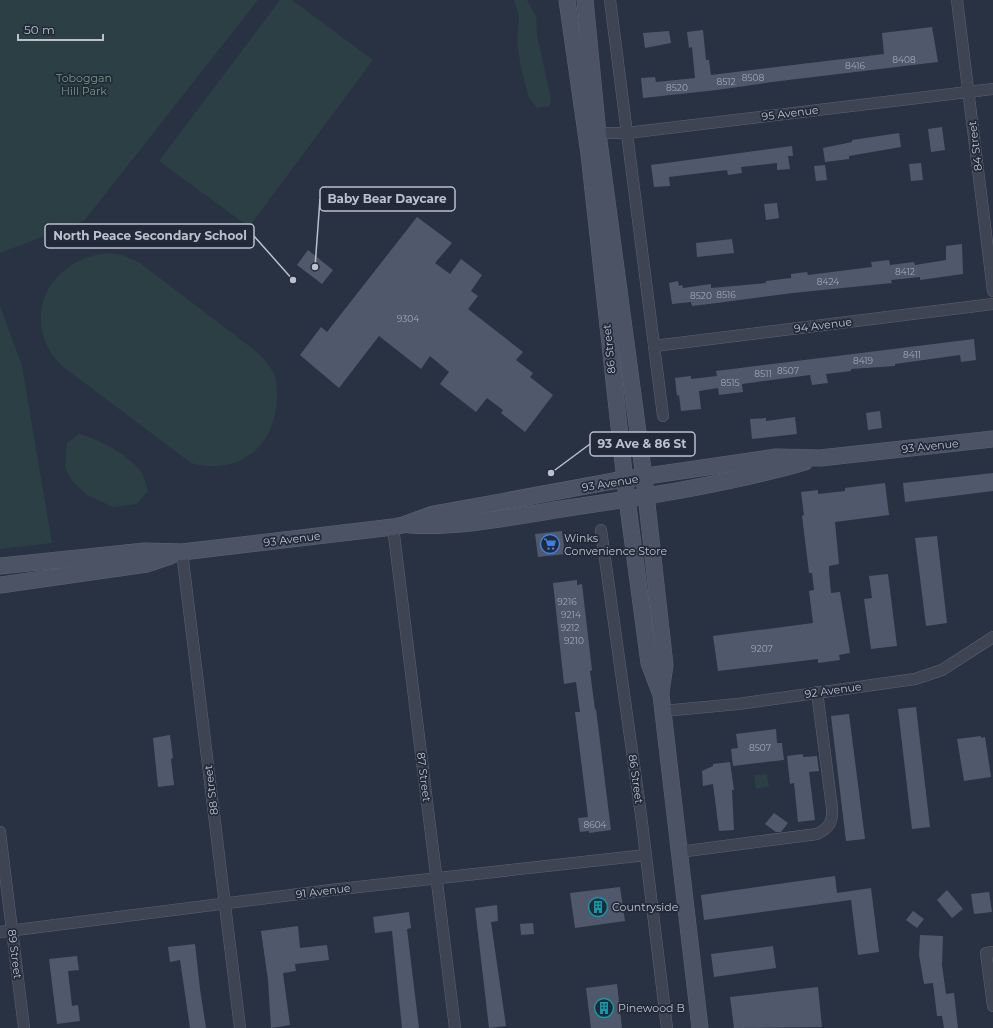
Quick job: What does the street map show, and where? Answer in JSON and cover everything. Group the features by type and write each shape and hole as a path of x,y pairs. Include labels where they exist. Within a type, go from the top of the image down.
{"main road":[{"name":"86 Street","path":"567,0 592,133 644,477 665,664 661,695"},
{"name":"86 Street","path":"585,0 592,133 624,480 649,663 661,695 700,1028"},
{"name":"93 Avenue","path":"398,526 433,514 624,480 776,457 820,458 993,439"},
{"name":"93 Avenue","path":"0,566 145,551 182,552 398,526 435,527 707,486 777,470 820,458"},
{"name":"93 Avenue","path":"0,585 147,564 182,552"}],"street":[{"path":"610,0 663,416"},
{"name":"84 Street","path":"957,0 993,291"},
{"name":"95 Avenue","path":"592,133 628,133 993,89"},
{"name":"94 Avenue","path":"654,346 993,304"},
{"name":"87 Street","path":"398,526 455,1028"},
{"name":"86 Street","path":"602,530 646,855 667,1028"},
{"name":"88 Street","path":"182,552 240,1028"},
{"name":"92 Avenue","path":"663,711 738,704 915,679 930,675 952,664 993,637"},
{"path":"679,852 817,834 825,830 830,825 833,818 817,692"},
{"name":"89 Street","path":"0,832 24,1028"},
{"name":"91 Avenue","path":"0,932 225,903 646,855"},
{"path":"990,952 993,1006"}],"green space":[{"name":"Toboggan Hill Park","path":"0,0 258,0 84,221 0,253"},
{"path":"280,0 292,0 373,60 249,227 159,161"},
{"path":"514,0 527,0 536,16 537,35 551,99 550,106 537,108 529,98 521,68 517,42 519,16"},
{"path":"108,253 122,255 140,263 257,352 271,368 274,374 277,391 276,408 272,424 266,437 258,448 247,457 235,463 221,466 206,466 191,463 62,366 47,346 41,321 42,306 47,292 55,280 65,270 92,256"},
{"path":"0,306 22,366 52,543 0,549"},
{"path":"79,434 114,449 137,467 142,473 148,491 137,504 113,507 87,495 72,481 65,467 67,443"},
{"path":"767,774 769,787 756,789 754,775"}],"building":[{"path":"932,27 938,62 643,98 641,78 655,77 656,82 695,78 692,47 689,48 687,32 703,30 706,60 709,60 711,75 884,54 882,33"},
{"path":"669,31 671,43 645,48 643,33"},
{"path":"942,127 945,150 931,152 928,129"},
{"path":"899,133 901,147 849,156 849,159 825,162 823,148 852,142 852,140"},
{"path":"792,146 793,156 788,156 790,169 777,170 777,163 741,167 742,173 728,175 727,170 669,177 670,186 654,187 651,165"},
{"path":"921,163 923,180 911,181 909,164"},
{"path":"825,165 827,180 816,181 814,166"},
{"path":"777,203 779,218 766,220 764,204"},
{"path":"417,217 452,243 435,263 450,274 461,259 482,275 471,291 478,296 468,309 523,352 516,360 533,373 530,377 553,395 525,432 501,413 503,410 487,398 476,412 440,384 449,372 430,356 421,369 379,336 339,388 300,355 321,327 327,332"},
{"path":"732,239 734,253 697,257 696,243"},
{"path":"962,244 963,274 920,280 920,277 891,280 892,283 793,293 692,306 691,302 672,304 669,283 678,281 679,286 682,285 683,288 711,284 711,288 766,283 766,281 791,278 791,274 807,272 808,275 872,267 871,262 889,260 890,265 914,262 915,265 946,260 946,246"},
{"path":"308,250 333,270 322,284 297,265"},
{"path":"974,339 976,360 961,362 960,355 895,364 895,366 851,369 851,371 826,374 828,383 812,385 810,375 742,384 743,392 719,395 718,388 699,391 701,409 681,411 679,395 677,396 675,378 691,376 691,379 717,376 716,371"},
{"path":"880,411 882,428 868,430 866,413"},
{"path":"795,417 797,434 752,439 750,419 766,418 766,421"},
{"path":"993,473 993,491 905,502 903,483"},
{"path":"885,483 889,515 835,522 839,564 829,566 831,593 840,592 850,653 839,655 840,660 818,663 818,659 718,671 713,636 813,623 809,591 814,590 812,573 809,573 802,516 804,515 801,492 818,490 818,494 845,491 845,488"},
{"name":"Winks Convenience Store","path":"562,531 565,554 538,557 535,534"},
{"path":"937,536 947,623 926,626 915,538"},
{"path":"888,574 897,646 871,649 864,599 872,598 869,576"},
{"path":"577,580 577,585 582,584 592,670 590,671 611,830 589,833 589,831 580,832 578,818 588,817 575,712 580,712 576,682 564,684 553,583"},
{"path":"916,707 930,827 912,829 898,709"},
{"path":"849,714 865,839 846,841 831,716"},
{"path":"776,729 777,743 782,743 784,760 733,766 731,749 738,748 736,734"},
{"path":"170,735 174,785 158,787 153,738"},
{"path":"981,736 981,738 985,737 991,777 964,781 957,739"},
{"path":"803,754 803,757 817,756 819,771 809,772 815,820 798,822 794,783 790,784 787,756"},
{"path":"730,762 734,790 732,790 734,830 719,831 713,784 703,786 702,771 713,766 713,764"},
{"path":"774,813 788,823 781,832 776,832 765,824"},
{"path":"835,876 837,893 871,888 879,952 858,955 851,900 704,920 701,895"},
{"name":"Countryside","path":"620,887 625,921 575,928 570,893"},
{"path":"947,890 963,909 952,918 937,900"},
{"path":"989,892 992,912 974,914 971,894"},
{"path":"497,905 498,921 491,922 506,1026 489,1028 475,908"},
{"path":"913,911 924,919 917,928 906,920"},
{"path":"409,912 411,928 407,929 419,1028 402,1028 392,931 375,933 373,917"},
{"path":"533,923 534,934 521,935 520,924"},
{"path":"298,926 300,948 327,945 329,960 295,964 296,971 283,973 290,1025 271,1028 268,980 261,931"},
{"path":"920,935 943,936 942,965 946,994 954,993 958,1028 944,1028 942,1016 937,1016 933,983 924,984 919,955"},
{"path":"195,944 206,1028 190,1028 180,960 170,962 168,947"},
{"path":"773,946 776,968 714,977 711,954"},
{"path":"77,956 79,970 68,971 72,1006 78,1005 80,1021 57,1024 49,959"},
{"name":"Pinewood B","path":"617,984 622,1028 591,1028 586,988"},
{"path":"818,987 822,1027 734,1028 730,997"}],"place":[{"name":"Baby Bear Daycare","path":"315,267"},
{"name":"North Peace Secondary School","path":"293,280"},
{"name":"93 Ave & 86 St","path":"551,473"},
{"name":"Winks Convenience Store","path":"550,544"},
{"name":"Countryside","path":"598,907"},
{"name":"Pinewood B","path":"604,1008"}]}
